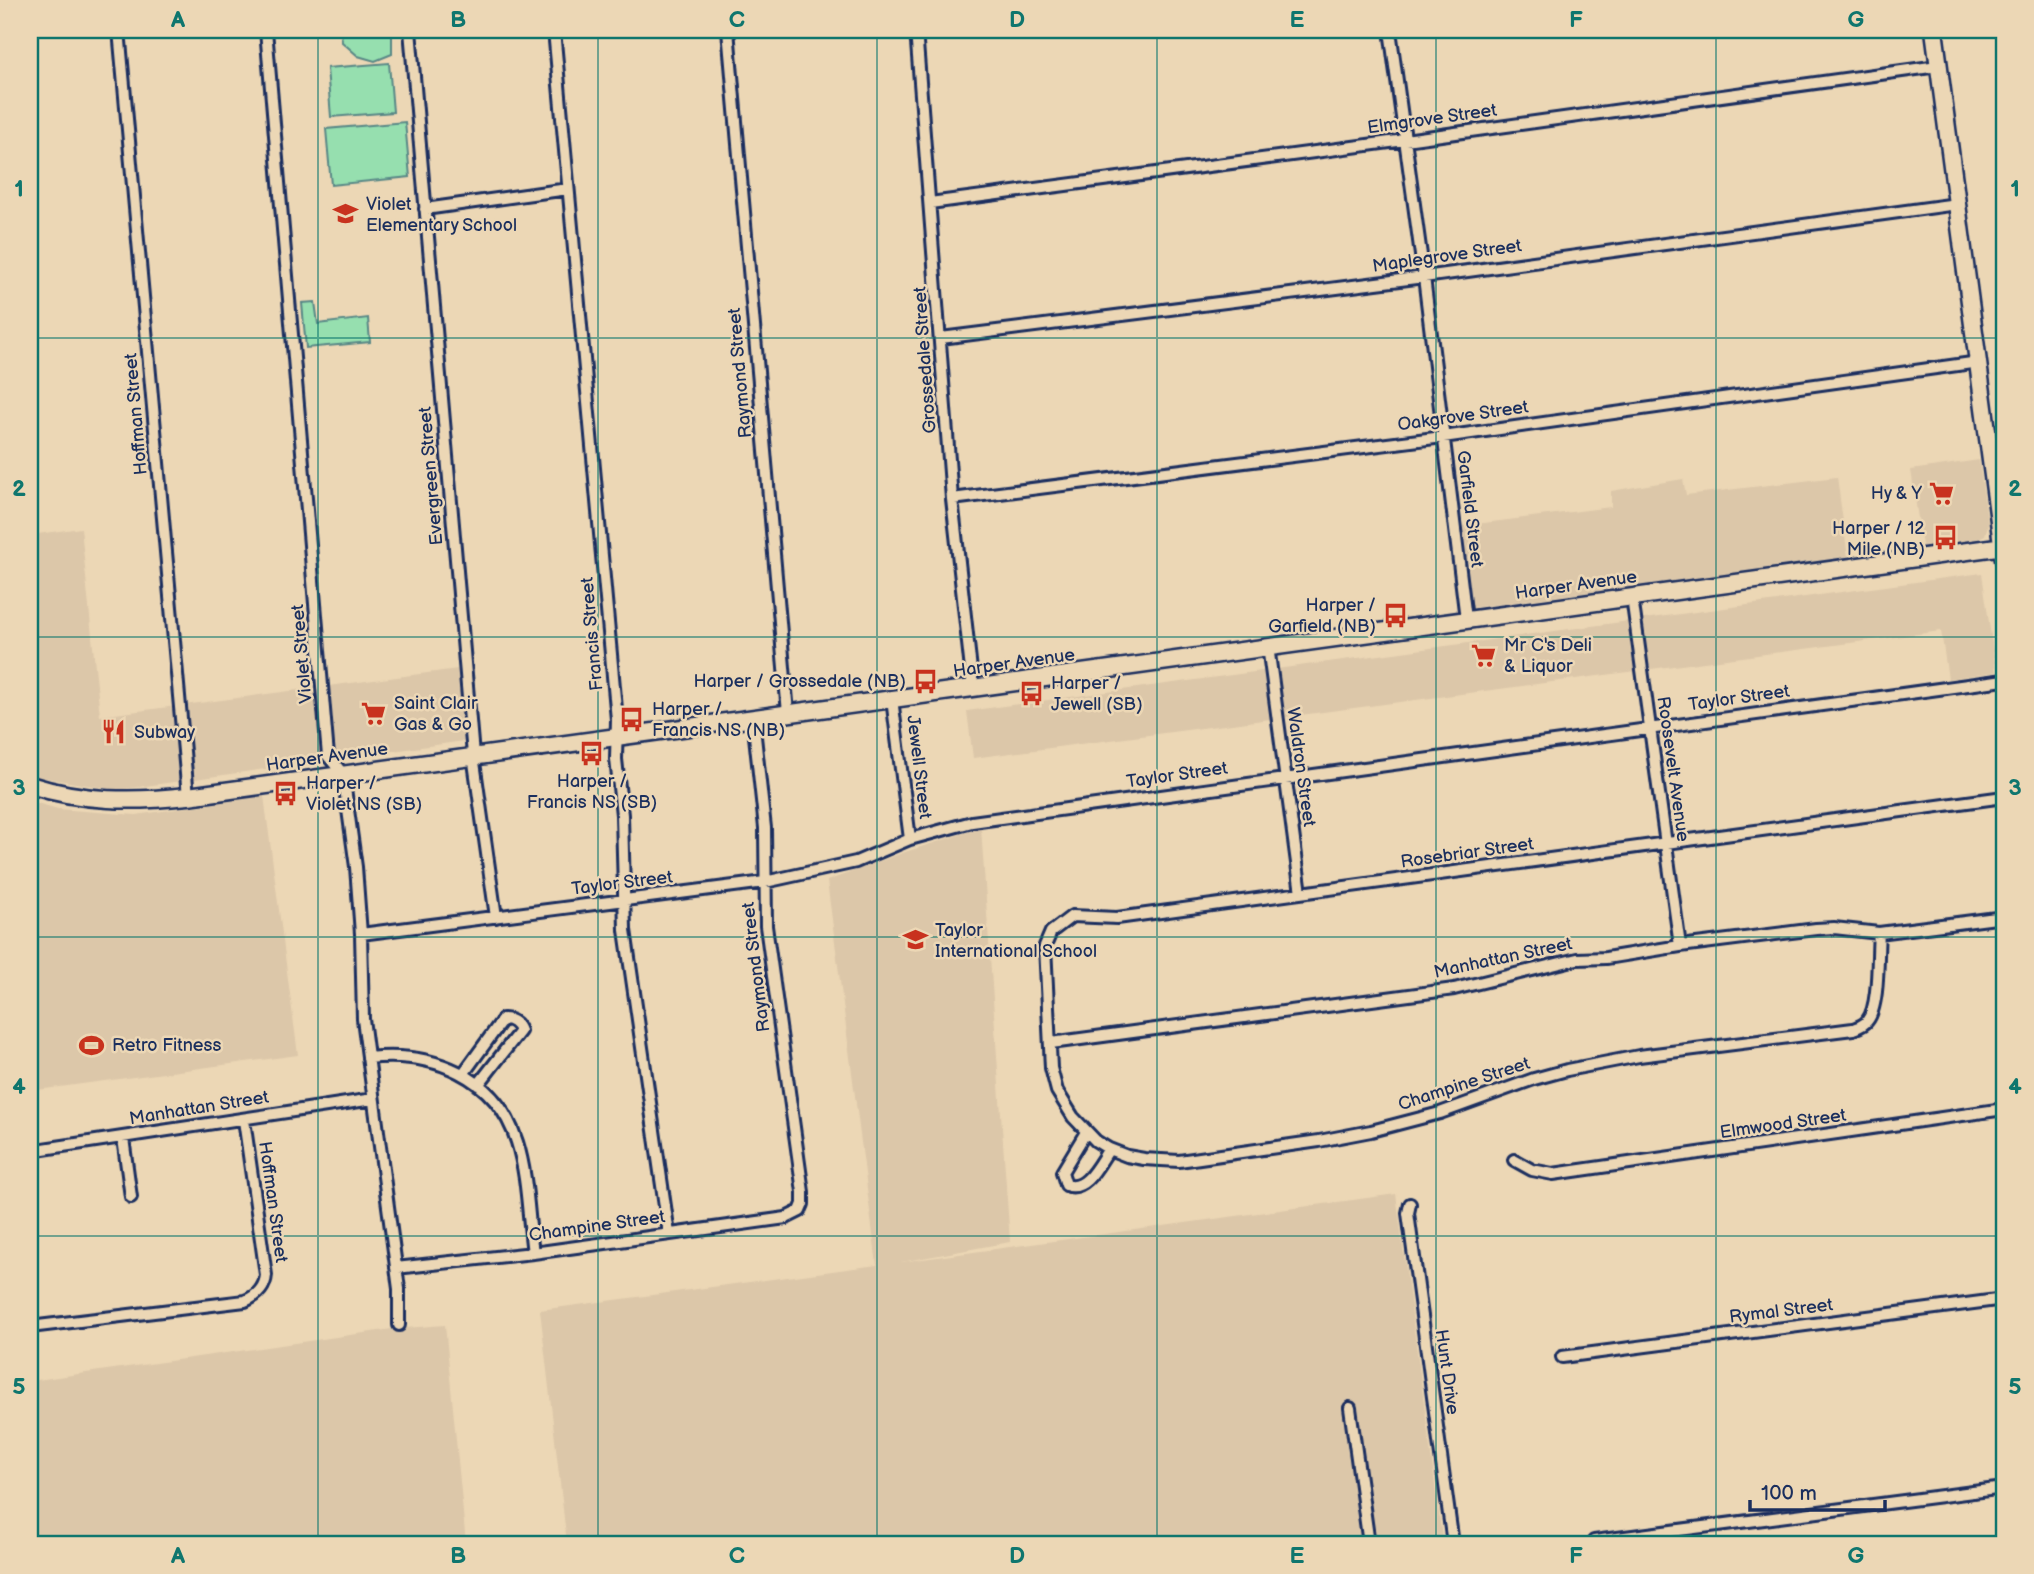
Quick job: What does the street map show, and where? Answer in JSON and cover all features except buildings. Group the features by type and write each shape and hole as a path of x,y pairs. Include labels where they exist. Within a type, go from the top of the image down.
{"main road":[{"path":"1934,30 2004,550"},
{"name":"Harper Avenue","path":"30,785 68,796 109,801 143,801 188,796 1466,619 2004,550"}],"street":[{"name":"Hoffman Street","path":"119,30 188,796"},
{"name":"Violet Street","path":"266,30 328,756 343,774 356,867 361,934 361,998 397,1268 399,1325"},
{"name":"Evergreen Street","path":"410,30 473,755 496,917"},
{"name":"Francis Street","path":"554,30 617,720 616,759 624,859 623,900 629,962 669,1234"},
{"name":"Raymond Street","path":"728,30 788,713"},
{"name":"Grossedale Street","path":"916,30 952,499 972,688"},
{"name":"Garfield Street","path":"1390,30 1424,277 1466,619"},
{"name":"Elmgrove Street","path":"930,203 1938,66"},
{"path":"425,209 568,189"},
{"name":"Maplegrove Street","path":"941,338 1424,277 1957,204"},
{"name":"Oakgrove Street","path":"952,499 1444,437 1979,362"},
{"name":"Roosevelt Avenue","path":"1632,597 1679,946"},
{"name":"Waldron Street","path":"1268,646 1301,893"},
{"name":"Taylor Street","path":"361,934 765,882 856,862 911,839 972,822 2004,680"},
{"name":"Jewell Street","path":"892,699 911,839"},
{"name":"Raymond Street","path":"753,718 765,828 766,926 803,1192 800,1211"},
{"name":"Rosebriar Street","path":"1051,1043 1045,946 1051,932 1065,920 1078,915 1117,918 2004,797"},
{"name":"Manhattan Street","path":"1051,1043 1454,989 1577,959 1606,958 1679,946 1834,928 1879,933 2004,917"},
{"name":"Champine Street","path":"1051,1043 1051,1068 1057,1091 1086,1132 1109,1149 1128,1156 1179,1161 1371,1131 1440,1113 1534,1079 1577,1068 1639,1056 1863,1025 1872,1013 1879,933"},
{"path":"463,1073 503,1019 510,1019 517,1024 520,1031 478,1085"},
{"path":"368,1058 386,1056 435,1061 463,1073 498,1105 517,1142 533,1253"},
{"name":"Manhattan Street","path":"30,1152 373,1099"},
{"name":"Elmwood Street","path":"1514,1160 1532,1171 1568,1173 2004,1109"},
{"name":"Hoffman Street","path":"30,1327 245,1301 262,1289 265,1275 244,1120"},
{"path":"1086,1132 1062,1172 1066,1185 1083,1185 1109,1149"},
{"path":"123,1138 131,1197"},
{"name":"Hunt Drive","path":"1410,1203 1410,1226 1453,1544"},
{"name":"Champine Street","path":"397,1268 533,1253 786,1218 800,1211"},
{"name":"Rymal Street","path":"1562,1357 2004,1299"},
{"path":"1350,1408 1368,1544"},
{"path":"1594,1541 2004,1488"}],"shaded area":[{"path":"1979,460 1988,525 1985,535 1973,541 1922,546 1911,470"},
{"path":"1837,477 1848,558 1471,608 1460,526 1611,507 1611,491 1683,479 1686,495"},
{"path":"81,528 100,716 458,669 464,741 117,790 39,777 30,772 30,535"},
{"path":"1982,573 1996,672 1948,679 1941,631 973,758 967,711"},
{"path":"264,796 298,1055 30,1091 30,801 58,809 136,815"},
{"path":"981,828 1010,1242 901,1262 1396,1194 1443,1544 567,1544 540,1310 877,1265 827,881"},
{"path":"445,1325 466,1544 30,1544 30,1381 392,1329"}],"green space":[{"path":"341,30 392,30 392,54 375,61 358,56 342,42"},
{"path":"389,63 393,112 331,117 327,68"},
{"path":"405,122 410,177 331,185 326,129"},
{"path":"315,302 318,324 368,318 370,342 306,348 302,303"}],"place":[{"name":"Violet Elementary School","path":"346,214"},
{"name":"Hy & Y","path":"1942,493"},
{"name":"Harper / 12 Mile (NB)","path":"1945,538"},
{"name":"Harper / Garfield (NB)","path":"1396,615"},
{"name":"Mr C's Deli & Liquor","path":"1484,655"},
{"name":"Harper / Grossedale (NB)","path":"926,681"},
{"name":"Harper / Jewell (SB)","path":"1031,693"},
{"name":"Saint Clair Gas & Go","path":"374,713"},
{"name":"Harper / Francis NS (NB)","path":"632,719"},
{"name":"Subway","path":"114,732"},
{"name":"Harper / Francis NS (SB)","path":"592,754"},
{"name":"Harper / Violet NS (SB)","path":"286,793"},
{"name":"Taylor International School","path":"915,940"},
{"name":"Retro Fitness","path":"92,1045"}]}
